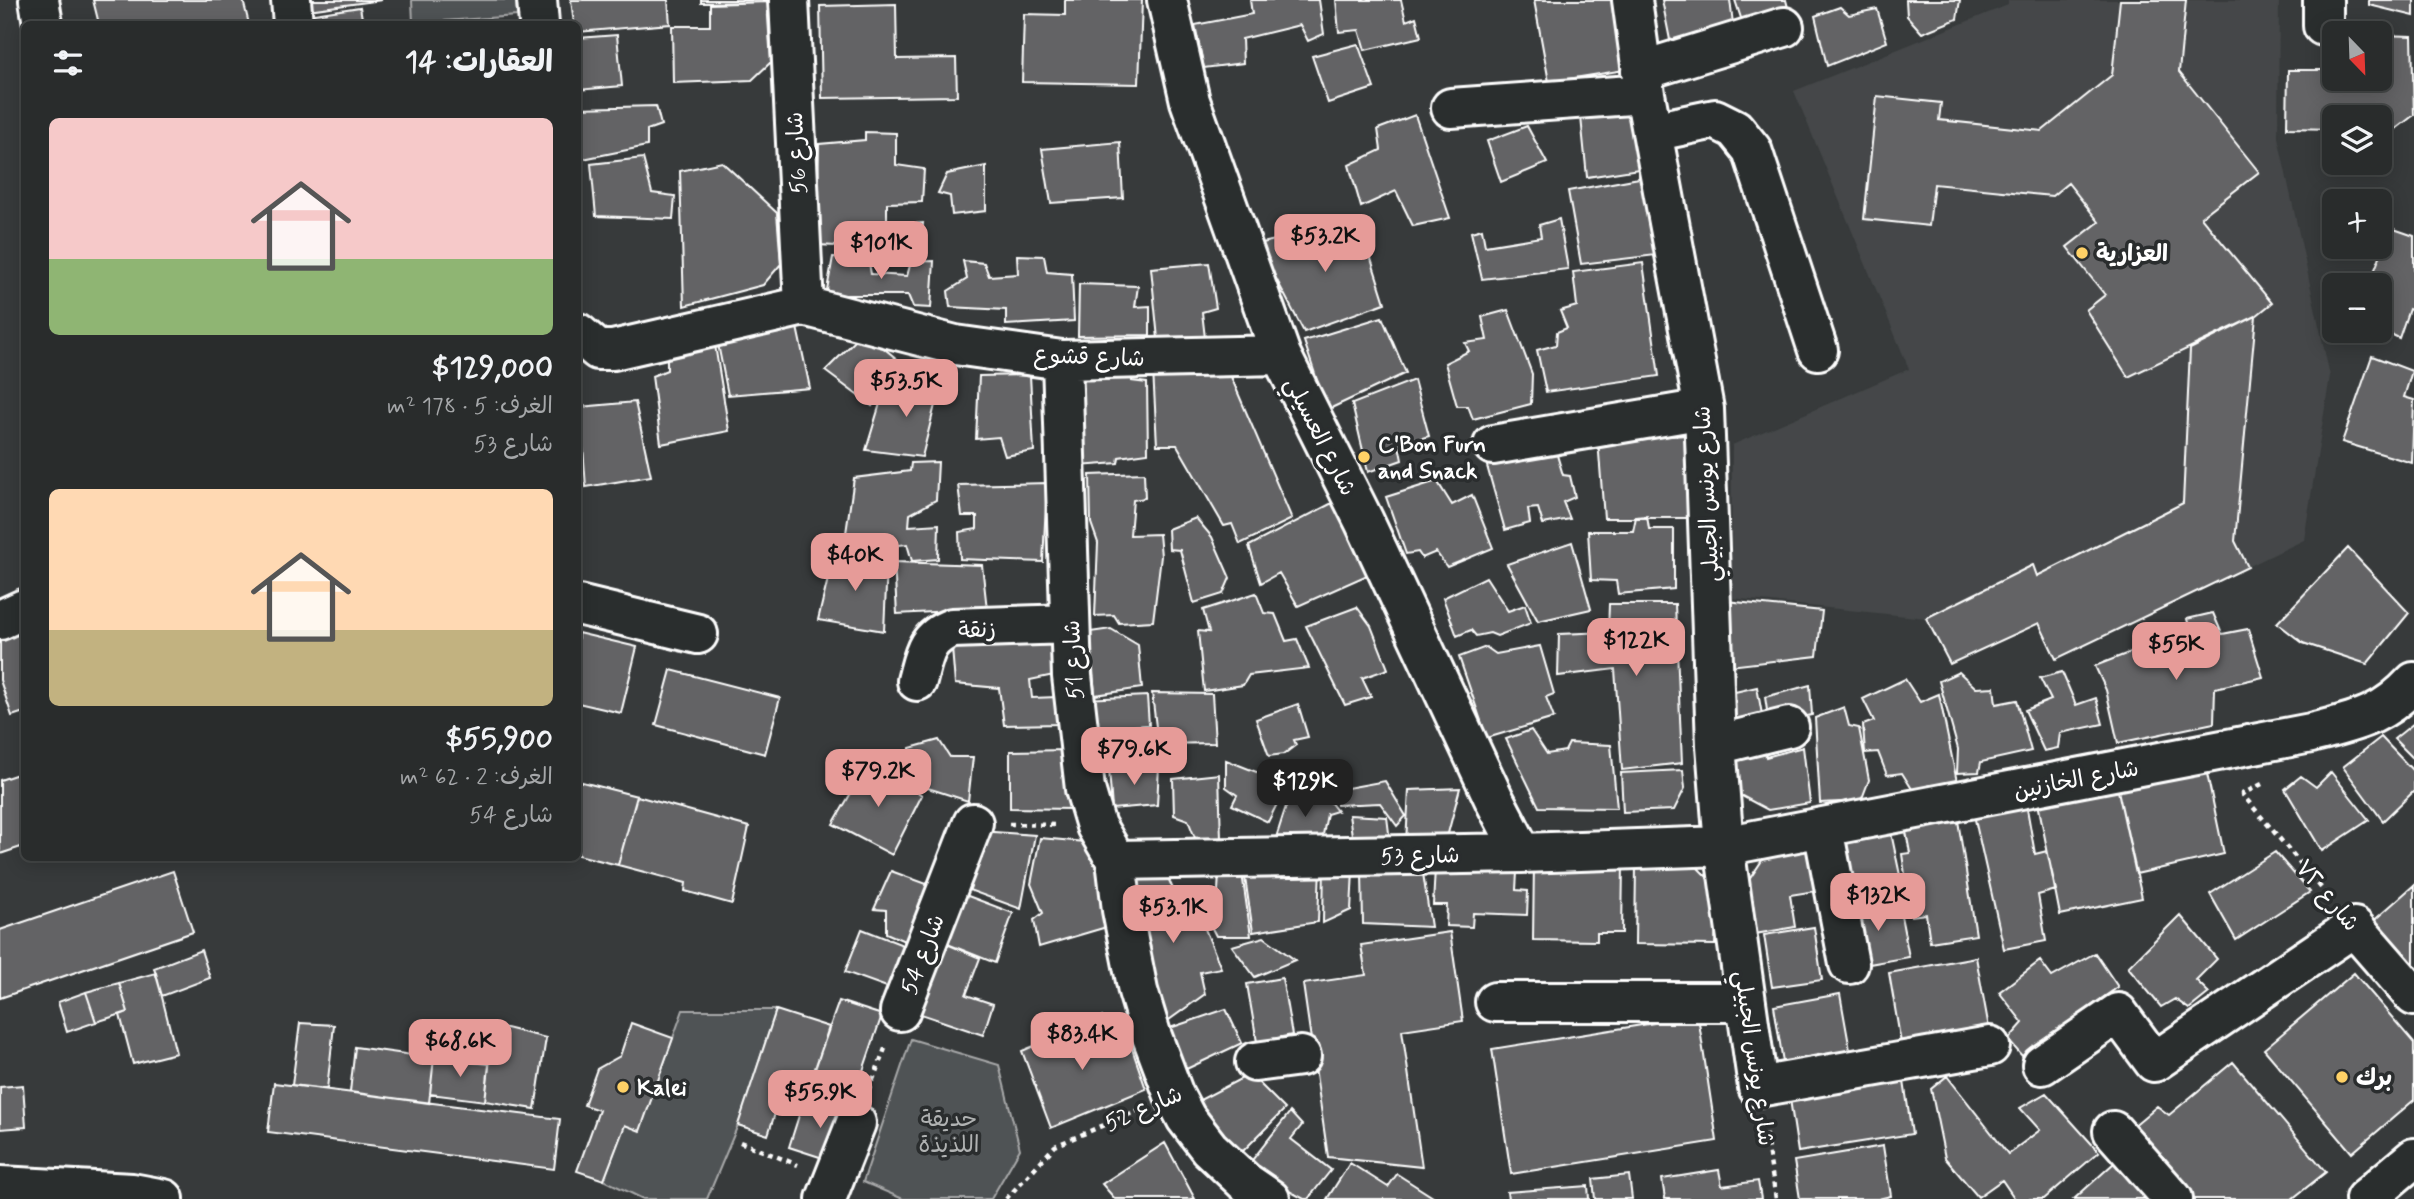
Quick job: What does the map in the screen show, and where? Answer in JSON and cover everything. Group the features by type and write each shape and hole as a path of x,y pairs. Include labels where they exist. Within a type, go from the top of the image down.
{"street":[{"path":"39,0 42,21"},
{"path":"291,0 293,21"},
{"path":"537,0 539,21"},
{"name":"شارع 56","path":"789,0 804,306"},
{"name":"شارع العسيلي","path":"1167,0 1191,101 1281,355 1364,521 1522,853"},
{"name":"شارع يونس الجبيلي","path":"1632,0 1643,83 1704,409 1699,607 1716,745 1724,846 1758,1087"},
{"path":"1451,108 1643,83 1784,27"},
{"path":"1652,132 1715,119 1735,129 1752,150 1818,350"},
{"name":"شارع قشوع","path":"581,336 598,350 613,350 804,306 955,345 1062,360 1281,355"},
{"name":"شارع 51","path":"1062,360 1072,676 1081,768 1096,826 1116,860 1136,980 1151,1034 1174,1095 1186,1118 1209,1148 1244,1181 1270,1199"},
{"path":"1493,445 1704,409"},
{"path":"581,606 698,634"},
{"path":"0,620 21,610"},
{"name":"زنقة","path":"917,681 927,647 941,632 953,628 1070,624"},
{"name":"شارع الخازنين","path":"1724,846 2311,733 2384,710 2414,682"},
{"path":"1716,745 1789,727"},
{"name":"شارع 54","path":"900,1011 973,823"},
{"path":"1823,828 1849,964"},
{"name":"شارع 53","path":"1116,860 1522,853 1724,846"},
{"path":"2042,1065 2118,1013 2154,1062 2354,927"},
{"name":"شارع ٧٢","path":"2354,927 2414,996"},
{"path":"1495,1002 1746,1002"},
{"path":"1758,1087 1990,1046"},
{"path":"1255,1062 1301,1056"},
{"path":"830,1189 856,1123"},
{"path":"2113,1131 2173,1199"},
{"path":"0,1186 143,1197"}],"path":[{"name":"شارع ٧٢","path":"2242,794 2354,927"},
{"path":"973,823 1096,826"},
{"name":"شارع 54","path":"856,1123 900,1011"},
{"name":"شارع يونس الجبيلي","path":"1758,1087 1776,1199"},
{"name":"شارع 52","path":"1006,1199 1055,1146 1174,1095"},
{"path":"740,1142 830,1189"}],"shaded area":[{"name":"العزارية","path":"2008,0 2279,0 2278,137 2330,376 2304,540 2056,659 2039,623 1950,664 1926,618 1731,598 1732,445 1909,369 1794,91 2008,5"}],"green space":[{"path":"412,0 516,0 517,16 413,21"},
{"path":"683,1010 776,1010 738,1125 707,1199 643,1199 604,1180 625,1125 640,1130"},
{"name":"حديقة اللذيذة","path":"911,1039 999,1065 1020,1149 991,1199 903,1199 863,1182"}],"building":[{"path":"93,0 243,0 248,21 98,21"},
{"path":"299,0 382,0 300,11"},
{"path":"571,0 668,0 670,24 581,32 581,21 574,21"},
{"path":"701,0 767,0 767,2 701,3"},
{"path":"1065,0 1142,0 1139,84 1022,82 1024,14 1065,15"},
{"path":"1250,0 1319,0 1324,34 1308,41 1300,25 1242,39 1243,63 1204,68 1195,25 1252,14"},
{"path":"1336,0 1401,0 1406,21 1416,17 1421,37 1365,50 1359,30 1339,32"},
{"path":"1534,0 1618,0 1631,69 1549,82"},
{"path":"1662,0 1730,0 1734,32 1671,45"},
{"path":"1735,0 1786,0 1790,15 1744,27"},
{"path":"1906,0 1960,0 1957,19 1922,33 1907,16"},
{"path":"2120,0 2186,0 2179,72 2259,172 2201,217 2272,303 2256,316 2128,377 2086,310 2105,295 2067,247 2099,222 2068,183 2052,196 1934,184 1929,226 1864,219 1877,96 1941,103 1939,120 2042,131 2112,75"},
{"path":"2369,0 2414,0 2414,16 2369,5"},
{"path":"767,2 771,62 752,80 673,83 672,26 710,26 710,4"},
{"path":"896,4 897,59 956,58 957,96 822,98 820,6"},
{"path":"360,7 362,21 302,21 301,16"},
{"path":"1840,7 1849,15 1877,9 1887,42 1827,66 1815,16"},
{"path":"617,35 622,86 581,90 581,38"},
{"path":"2392,35 2412,36 2414,115 2392,132 2392,105 2322,105 2322,129 2287,128 2288,70 2322,70 2322,91 2392,91"},
{"path":"1358,44 1374,88 1328,103 1312,56"},
{"path":"1630,104 1639,169 1587,177 1580,107"},
{"path":"656,106 661,125 647,130 647,146 581,159 581,108"},
{"path":"1415,115 1450,218 1413,226 1396,191 1361,207 1349,165 1381,150 1378,129"},
{"path":"1527,126 1547,163 1501,182 1487,141"},
{"path":"865,132 896,133 896,165 924,169 922,202 887,203 887,226 923,223 920,250 817,245 819,144 865,140"},
{"path":"1120,142 1123,198 1051,203 1042,149"},
{"path":"643,158 652,193 675,196 673,219 596,216 591,164"},
{"path":"722,162 777,213 781,264 763,285 684,306 680,171"},
{"path":"986,166 986,211 952,215 950,196 938,193 947,174"},
{"path":"1650,176 1665,254 1581,264 1568,191"},
{"path":"1559,219 1568,269 1482,279 1471,232 1482,229 1485,246 1541,237 1539,225"},
{"path":"1359,221 1385,303 1304,332 1258,244"},
{"path":"2392,228 2414,236 2414,311 2409,309 2399,338 2392,335 2392,273 2374,273 2379,259 2392,259"},
{"path":"1017,255 1044,256 1047,272 1072,274 1074,321 1006,325 1006,310 950,307 948,291 967,279 963,261 984,263 989,276 1018,274"},
{"path":"833,257 868,258 871,274 907,276 911,262 934,261 931,308 913,307 908,295 826,295"},
{"path":"1209,263 1216,308 1202,312 1205,338 1158,339 1151,268"},
{"path":"1643,263 1659,376 1546,392 1537,350 1556,345 1557,332 1567,328 1560,311 1577,306 1573,272"},
{"path":"1079,284 1138,286 1135,307 1150,306 1150,335 1078,336"},
{"path":"1508,310 1532,374 1531,404 1473,419 1468,406 1457,406 1445,363 1469,351 1465,343 1487,340 1482,317"},
{"path":"2256,316 2235,541 2248,567 2056,659 2039,623 1950,664 1926,618 2033,565 2037,576 2183,503 2190,349"},
{"path":"1382,317 1406,373 1327,410 1304,341"},
{"path":"797,327 810,388 728,395 717,339"},
{"path":"864,332 903,364 872,406 825,371"},
{"path":"715,345 729,431 661,444 652,376 667,370 667,352"},
{"path":"2372,356 2412,371 2404,397 2414,400 2412,463 2342,442"},
{"path":"1131,365 1132,381 1147,383 1148,453 1119,457 1118,463 1079,466 1077,368"},
{"path":"1226,365 1292,519 1240,544 1232,524 1224,526 1177,445 1157,445 1153,370"},
{"path":"916,371 941,381 922,457 866,450 882,397 904,397"},
{"path":"1030,375 1034,451 1005,456 999,437 976,439 979,376"},
{"path":"1414,380 1429,436 1399,445 1402,460 1368,472 1352,404"},
{"path":"635,402 651,476 586,487 581,407"},
{"path":"1688,435 1688,518 1604,518 1598,440"},
{"path":"1554,445 1563,475 1570,476 1575,497 1563,502 1570,519 1543,524 1538,508 1528,509 1530,523 1505,530 1485,459"},
{"path":"938,462 936,500 910,514 909,526 939,524 938,559 912,561 907,544 883,547 878,534 846,533 854,478 910,471 911,463"},
{"path":"1144,473 1145,498 1133,500 1130,535 1159,534 1161,556 1153,621 1119,623 1114,615 1095,616 1098,543 1091,523 1090,475"},
{"path":"1437,481 1452,505 1472,495 1493,548 1447,567 1436,552 1422,558 1418,552 1406,554 1386,497"},
{"path":"1047,483 1043,562 960,559 959,532 977,529 977,516 962,516 958,485"},
{"path":"1340,499 1372,573 1298,606 1279,573 1261,583 1249,546"},
{"path":"1647,516 1649,529 1674,529 1674,589 1618,594 1616,581 1591,580 1588,531 1633,531 1636,517"},
{"path":"1196,518 1212,537 1230,578 1223,594 1194,603 1180,550 1169,549 1168,529"},
{"path":"1572,542 1591,609 1538,621 1507,564"},
{"path":"2348,548 2409,613 2367,664 2303,643 2277,623"},
{"path":"834,554 887,564 884,631 818,620"},
{"path":"894,562 982,565 987,609 897,614"},
{"path":"1486,577 1508,611 1525,605 1531,623 1497,636 1490,633 1476,636 1471,630 1457,636 1443,598"},
{"path":"1256,593 1264,613 1275,614 1286,641 1297,639 1309,668 1249,675 1243,685 1204,691 1198,631 1209,632 1203,610"},
{"path":"1726,601 1822,611 1817,656 1730,666"},
{"path":"1609,604 1675,604 1682,763 1622,770 1615,669 1558,676 1559,634 1608,632"},
{"path":"1357,607 1371,626 1388,669 1362,678 1371,697 1345,705 1306,626"},
{"path":"2213,613 2222,634 2248,629 2263,677 2215,688 2214,723 2118,743 2106,690 2095,666 2144,647 2167,666 2199,662 2187,619"},
{"path":"21,628 21,713 12,716 0,680 0,636"},
{"path":"1111,629 1138,645 1142,688 1095,695 1090,632"},
{"path":"581,634 637,647 621,713 581,704"},
{"path":"1056,639 1054,675 1030,680 1032,698 1057,697 1059,724 1004,725 999,688 955,684 952,648"},
{"path":"1540,646 1554,694 1546,697 1554,718 1487,738 1459,657 1486,647 1496,654"},
{"path":"671,670 780,698 765,754 656,725"},
{"path":"1959,672 1976,688 1994,687 1996,704 2017,700 2031,751 1981,762 1979,772 1957,773 1958,749 1939,681"},
{"path":"2062,672 2076,705 2096,698 2103,724 2060,733 2058,748 2044,751 2025,710 2051,700 2040,678"},
{"path":"1905,679 1920,702 1939,694 1957,782 1912,789 1902,773 1887,775 1878,752 1865,753 1863,725 1874,721 1863,699"},
{"path":"1810,685 1812,715 1769,724 1765,697"},
{"path":"1757,687 1763,720 1728,732 1726,694"},
{"path":"1152,693 1212,694 1215,743 1158,744"},
{"path":"1147,696 1149,725 1085,729 1084,699"},
{"path":"1298,704 1308,737 1294,740 1296,745 1284,754 1269,756 1256,719"},
{"path":"1844,707 1849,726 1859,728 1869,780 1861,801 1820,803 1815,718"},
{"path":"2414,723 2414,759 2394,739"},
{"path":"1531,730 1547,754 1565,751 1569,743 1611,745 1617,808 1539,807 1506,739"},
{"path":"2381,737 2414,772 2414,791 2383,821 2343,767"},
{"path":"1760,739 1766,757 1803,747 1810,803 1768,810 1740,795 1732,769 1732,744"},
{"path":"939,740 950,757 973,757 968,801 909,782 910,748"},
{"path":"1069,750 1071,809 1010,808 1010,751"},
{"path":"1226,760 1287,784 1268,822 1232,805 1237,795 1226,787"},
{"path":"869,762 922,795 892,855 833,824"},
{"path":"1159,766 1157,805 1112,809 1109,769"},
{"path":"2206,769 2224,854 2136,874 2117,786"},
{"path":"1683,770 1685,788 1674,810 1623,812 1621,773"},
{"path":"2331,772 2369,820 2322,851 2285,789 2301,776 2316,787"},
{"path":"21,773 21,847 0,854 0,780"},
{"path":"1219,774 1221,839 1197,843 1188,820 1174,815 1173,779"},
{"path":"1385,781 1406,816 1397,826 1380,803 1337,805 1336,790"},
{"path":"581,782 637,796 618,865 581,856"},
{"path":"2117,786 2142,898 2060,915 2038,803"},
{"path":"1460,788 1446,841 1406,842 1409,790"},
{"path":"637,796 749,827 732,904 685,891 686,883 618,865"},
{"path":"1289,797 1326,797 1337,811 1327,814 1322,840 1275,841"},
{"path":"2026,803 2035,854 2047,851 2056,890 2038,895 2046,941 2004,949 1974,815"},
{"path":"1957,814 1976,935 1930,942 1926,914 1911,916 1902,854 1910,853 1904,821"},
{"path":"1349,815 1387,817 1390,841 1353,842"},
{"path":"1890,828 1901,880 1844,892 1834,840"},
{"path":"979,831 1035,835 1021,909 958,886"},
{"path":"1040,838 1096,843 1110,926 1039,947 1034,920 1043,913 1031,884"},
{"path":"1821,842 1828,889 1790,895 1795,927 1755,934 1747,883 1769,850"},
{"path":"2275,852 2310,892 2236,940 2210,894"},
{"path":"1534,861 1623,863 1622,933 1597,933 1597,941 1533,940"},
{"path":"1324,863 1353,870 1351,910 1323,923"},
{"path":"1636,864 1695,865 1717,887 1715,945 1635,944"},
{"path":"1320,865 1318,922 1253,932 1244,871"},
{"path":"1163,867 1187,920 1201,919 1221,968 1200,972 1205,994 1162,1025 1133,880"},
{"path":"1435,868 1517,872 1516,890 1528,891 1527,915 1473,913 1472,927 1446,926 1447,905 1433,905"},
{"path":"173,871 193,932 0,998 0,930"},
{"path":"891,871 935,887 916,946 886,933 886,910 874,909"},
{"path":"1362,872 1423,873 1431,927 1363,924"},
{"path":"1242,873 1251,936 1216,936 1205,915 1205,897 1218,891 1219,874"},
{"path":"2414,885 2414,972 2371,923"},
{"path":"952,890 1013,913 995,963 935,939"},
{"path":"1898,900 1909,957 1858,966 1847,910"},
{"path":"2180,915 2217,959 2196,980 2209,993 2189,1009 2175,999 2161,1007 2128,967"},
{"path":"1814,927 1822,980 1772,987 1764,935"},
{"path":"862,929 908,947 895,990 845,972"},
{"path":"1450,932 1463,1021 1402,1030 1422,1167 1328,1157 1303,984 1366,975 1361,945"},
{"path":"1264,937 1295,960 1255,977 1232,946"},
{"path":"935,939 980,958 966,995 993,1004 983,1035 912,1011"},
{"path":"201,950 210,978 162,996 154,968"},
{"path":"2095,953 2118,987 2022,1056 2008,1040 2023,1023 1999,992 2040,961 2052,977"},
{"path":"1976,957 1989,1028 1901,1043 1889,973"},
{"path":"156,973 176,1053 133,1064 120,1015 128,1012 119,983"},
{"path":"2354,973 2414,1043 2414,1100 2352,1153 2264,1049"},
{"path":"1282,978 1292,1035 1257,1042 1247,984"},
{"path":"119,983 128,1012 96,1022 86,992"},
{"path":"86,992 96,1022 67,1032 58,1002"},
{"path":"1840,994 1850,1050 1783,1062 1774,1006"},
{"path":"839,1001 882,1015 850,1109 835,1103 843,1081 814,1071"},
{"path":"1226,1009 1242,1043 1180,1072 1167,1029"},
{"path":"776,1010 829,1027 805,1100 782,1092 768,1135 738,1125"},
{"path":"1698,1016 1717,1141 1511,1174 1492,1049"},
{"path":"1102,1017 1112,1049 1130,1043 1146,1089 1051,1128 1022,1051"},
{"path":"300,1023 334,1025 327,1089 292,1085"},
{"name":"Kalei","path":"631,1023 673,1038 640,1131 625,1125 604,1180 577,1171 599,1110 584,1105 597,1069 620,1056"},
{"path":"494,1025 546,1038 535,1109 485,1101"},
{"path":"355,1047 434,1058 429,1103 350,1092"},
{"path":"434,1058 489,1064 485,1101 430,1094"},
{"path":"2233,1062 2326,1172 2292,1199 2185,1199 2126,1132 2157,1106 2169,1115"},
{"path":"1902,1068 1912,1134 1798,1152 1788,1086"},
{"path":"1250,1074 1285,1109 1240,1154 1194,1103"},
{"path":"1947,1076 2008,1154 2040,1130 2020,1108 2046,1093 2099,1152 2044,1199 2015,1199 2002,1180 1978,1197 1945,1158 1931,1089"},
{"path":"274,1083 560,1119 554,1169 268,1132"},
{"path":"23,1085 26,1127 0,1129 0,1087"},
{"path":"823,1099 850,1109 832,1161 789,1147 802,1106 819,1112"},
{"path":"1290,1112 1302,1125 1291,1139 1331,1170 1308,1199 1246,1168"},
{"path":"1165,1143 1195,1199 1115,1199 1102,1184"},
{"path":"1883,1146 1891,1196 1878,1199 1800,1199 1794,1161"},
{"path":"2124,1154 2164,1199 2074,1199"},
{"path":"1350,1163 1388,1187 1397,1174 1436,1199 1327,1199"},
{"path":"1719,1170 1722,1186 1758,1181 1761,1199 1665,1199 1662,1179"},
{"path":"1629,1175 1632,1199 1595,1199 1593,1179"},
{"path":"1588,1186 1589,1199 1508,1199 1507,1192"}],"place":[{"name":"العزارية","path":"2082,253"},
{"name":"C'Bon Furn and Snack","path":"1364,457"},
{"name":"برك","path":"2342,1077"},
{"name":"Kalei","path":"623,1087"}]}
